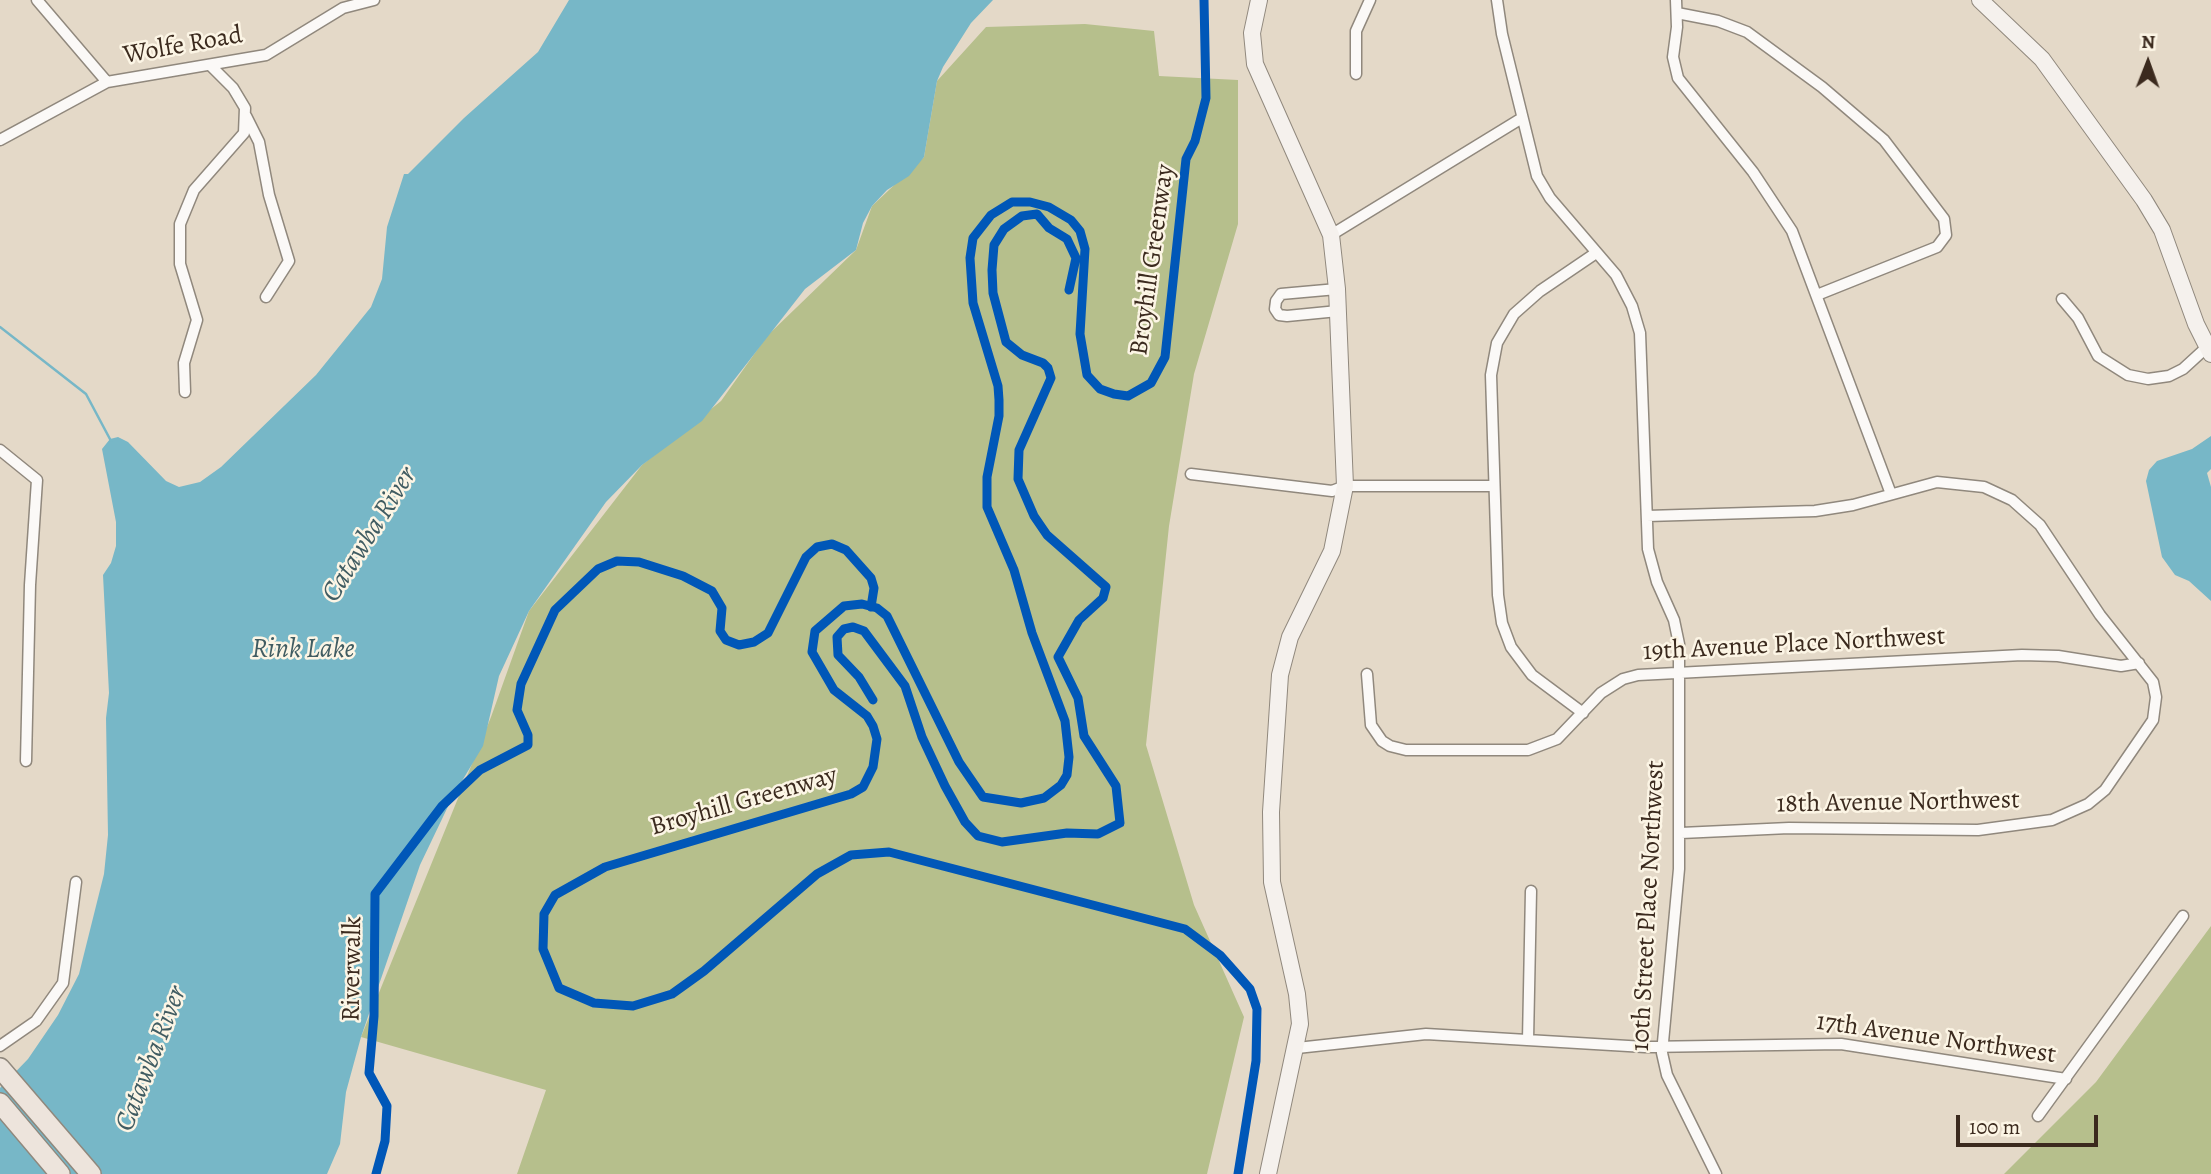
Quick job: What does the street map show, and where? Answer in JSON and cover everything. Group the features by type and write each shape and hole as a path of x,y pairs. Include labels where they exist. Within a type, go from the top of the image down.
{"highway":[{"path":"0,1068 92,1174"},
{"path":"0,1103 60,1174"}],"street":[{"path":"37,0 107,82"},
{"name":"Wolfe Road","path":"0,140 107,82 266,55 343,8 374,0"},
{"path":"1259,0 1252,33 1255,64 1331,235 1337,289 1345,486 1332,551 1290,637 1279,687 1272,812 1272,882 1297,993 1300,1024 1268,1174"},
{"path":"1356,74 1356,31 1370,0"},
{"name":"10th Street Place Northwest","path":"1497,0 1522,118 1534,165 1544,189 1622,285 1640,333 1651,566 1677,629 1679,671 1681,833 1662,1053 1667,1075 1716,1174"},
{"path":"1647,516 1815,510 1891,494 1792,231 1777,206 1678,78 1673,57 1676,0"},
{"path":"1980,0 2042,59 2144,200 2174,256 2209,351 2169,376 2148,379 2128,375 2098,356 2078,318 2062,299"},
{"path":"1677,13 1718,21 1747,32 1864,121 1884,140 1944,219 1946,234 1937,247 1817,295"},
{"path":"185,392 184,363 197,320 180,264 180,224 194,190 244,133 245,108 233,88 211,66"},
{"path":"245,114 259,142 269,195 289,261 266,297"},
{"path":"1331,235 1522,118"},
{"path":"1583,713 1532,675 1506,637 1499,595 1491,375 1497,343 1507,323 1521,307 1596,253"},
{"path":"1337,289 1281,294 1275,309 1279,315 1287,316 1338,311"},
{"path":"0,450 37,480 30,585 26,761"},
{"path":"1191,474 1332,491 1345,486 1494,486"},
{"name":"18th Avenue Northwest","path":"1681,833 1790,828 1978,830 2021,826 2067,815 2088,804 2105,790 2153,720 2156,705 2153,682 2087,596 2040,525 2012,500 1998,492 1955,481 1937,482 1891,494"},
{"name":"19th Avenue Place Northwest","path":"1367,674 1371,725 1382,741 1399,749 1532,749 1557,739 1601,693 1623,679 1679,671 1773,670 2022,655 2058,656 2121,666 2139,663"},
{"path":"0,1046 36,1021 63,983 76,882"},
{"path":"1528,1040 1531,891"},
{"path":"2038,1116 2183,916"},
{"name":"17th Avenue Northwest","path":"1297,1048 1426,1034 1664,1046 1841,1044 2066,1079"}],"green space":[{"path":"1085,24 1154,31 1159,76 1238,80 1238,224 1194,374 1169,526 1146,745 1194,905 1244,1017 1207,1174 517,1174 546,1090 361,1037 491,717 529,611 642,465 721,401 767,336 856,250 872,206 924,157 937,81 986,27"},
{"path":"2211,926 2211,1174 2004,1174 2096,1082"}],"water":[{"name":"Rink Lake","path":"569,0 993,0 971,23 943,67 937,81 924,157 909,176 887,190 872,206 863,223 856,250 805,289 702,421 642,465 606,502 529,611 499,676 483,746 453,796 420,865 361,1037 346,1092 340,1144 327,1174 0,1174 0,1088 28,1059 58,1015 79,974 104,874 108,835 106,718 109,693 103,575 111,563 116,546 116,522 102,449 110,439 118,437 128,442 166,481 179,487 200,482 221,467 316,375 371,307 382,279 387,227 404,174 408,174 464,118 538,52"},
{"path":"2211,436 2211,469 2207,473 2211,487 2211,601 2189,581 2175,575 2162,557 2146,481 2149,470 2157,461 2192,449"}],"waterway":[{"path":"0,327 86,394 111,441"}],"cycle path":[{"name":"Broyhill Greenway","path":"1204,0 1206,98 1195,141 1186,159 1165,357 1151,383 1128,396 1100,389 1087,375 1080,334 1085,249 1080,231 1071,220 1049,207 1030,202 1012,202 991,215 973,238 970,258 973,303 998,386 999,400 999,416 987,477 987,507 1014,570 1032,633 1065,721 1069,757 1067,775 1061,785 1044,798 1021,803 983,797 959,762 887,616 877,608 862,604 844,606 815,631 812,652 834,690 867,716 873,726 877,739 873,767 863,787 851,794 605,867 555,895 544,914 543,949 559,988 594,1003 633,1006 672,994 704,971 817,874 851,855 889,852 1185,929 1220,955 1250,989 1257,1009 1256,1061 1238,1174"},
{"path":"873,700 859,677 838,655 837,637 844,629 853,627 864,631 905,686 922,737 945,786 965,822 978,836 1002,842 1067,833 1098,834 1120,823 1116,786 1084,736 1078,698 1058,657 1079,620 1103,598 1106,587 1047,535 1034,516 1018,479 1019,450 1051,378 1043,363 1022,355 1006,342 993,293 992,270 994,245 1004,229 1022,216 1037,214 1049,228 1067,239 1076,258 1069,290"},
{"name":"Riverwalk","path":"376,1174 385,1141 387,1106 369,1073 374,1016 375,894 442,806 480,770 528,745 528,735 517,710 521,684 555,610 598,569 617,561 639,562 683,576 712,591 722,608 720,631 726,640 739,645 754,642 768,633 806,557 817,547 832,544 846,550 871,578 874,588 871,607"}],"water label":[{"name":"Catawba River","path":"370,535"},
{"name":"Catawba River","path":"152,1059"}]}
